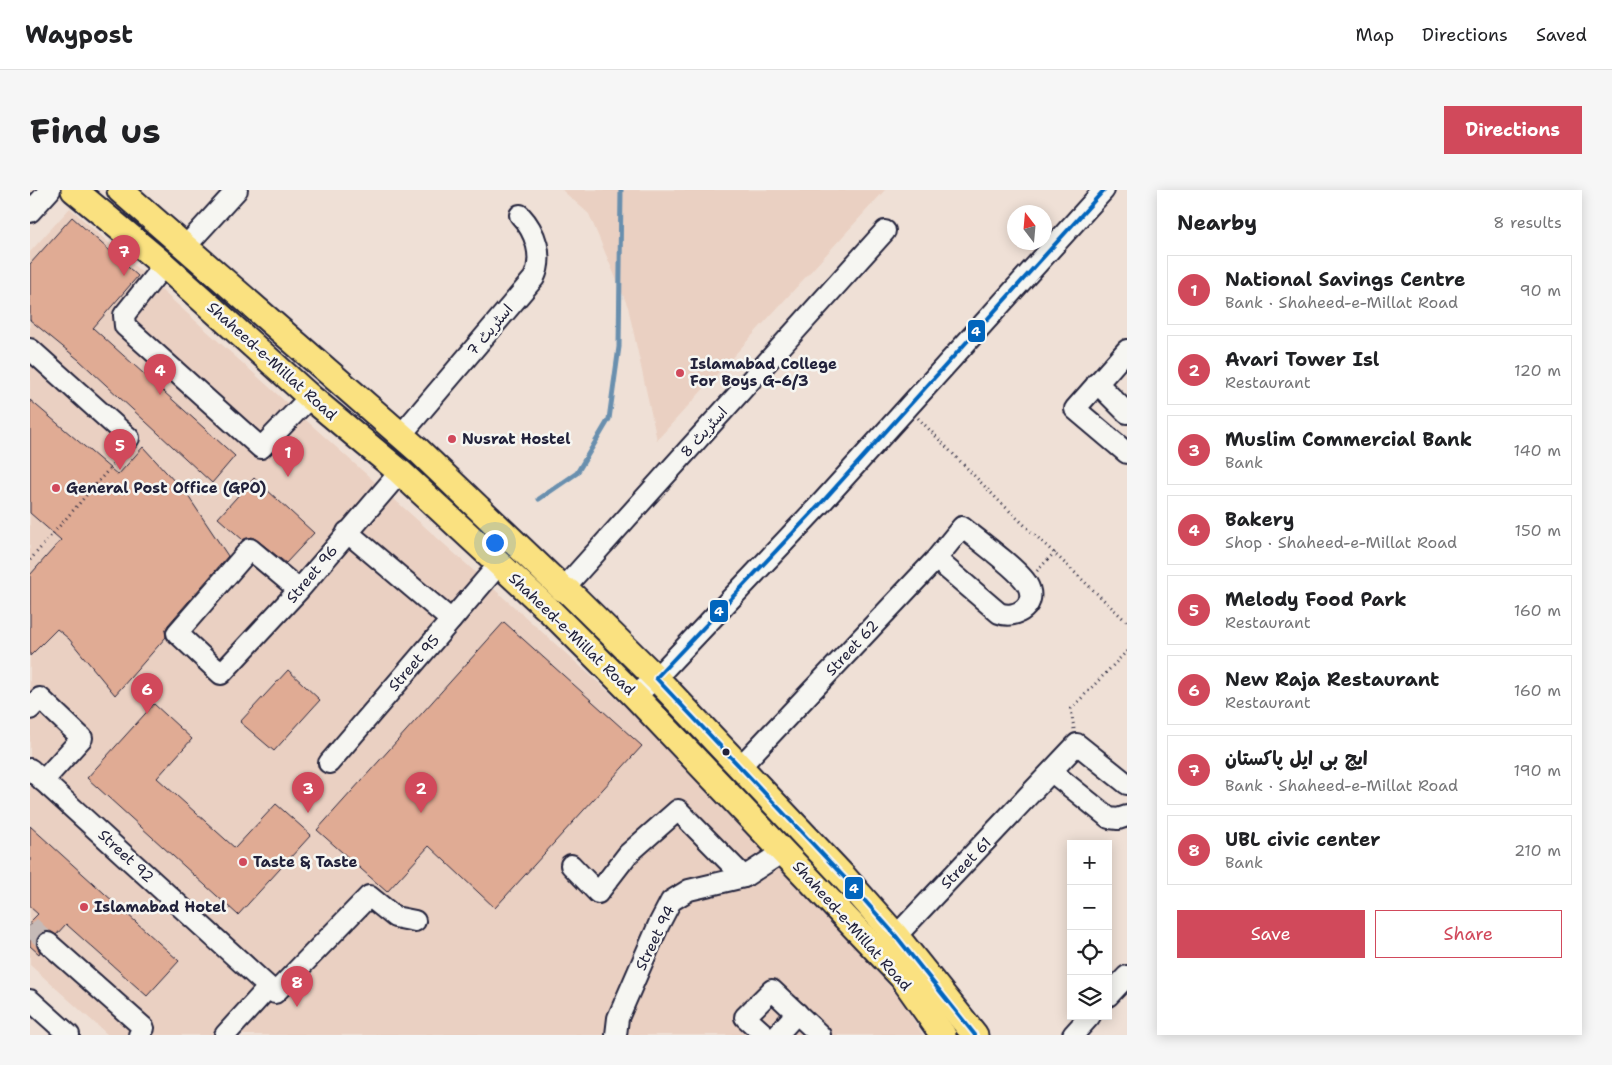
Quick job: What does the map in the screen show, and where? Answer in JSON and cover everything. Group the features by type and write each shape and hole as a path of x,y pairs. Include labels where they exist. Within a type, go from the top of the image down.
{"main road":[{"name":"Shaheed-e-Millat Road","path":"74,190 164,264 310,397 400,472 500,563 635,696 902,977 942,1035"},
{"name":"Shaheed-e-Millat Road","path":"120,190 410,443 563,589 568,591 656,678 739,768 792,820 896,936 975,1035"},
{"path":"400,472 410,443"}],"street":[{"path":"30,212 50,190"},
{"path":"185,246 236,190"},
{"path":"635,696 656,678 908,408 1104,190"},
{"name":"اسٹریٹ 7","path":"410,443 534,278 539,268 539,257 533,233 520,215"},
{"name":"اسٹریٹ 8","path":"563,589 885,231"},
{"path":"164,264 124,316 125,326 261,448 310,397"},
{"path":"30,349 129,438"},
{"path":"1127,350 1075,409 1127,453"},
{"path":"1097,383 1127,412"},
{"name":"Street 96","path":"299,590 250,550 177,633 221,674 299,590 400,472"},
{"name":"Street 62","path":"739,768 936,559 962,527 1026,582"},
{"path":"347,532 452,620"},
{"path":"936,559 1004,615 1018,614 1027,606 1030,590 1026,582"},
{"name":"Street 95","path":"329,763 500,563"},
{"name":"Street 92","path":"35,704 82,738 37,775 271,991"},
{"path":"1077,744 1127,784"},
{"name":"Street 61","path":"876,950 896,936 1077,744"},
{"path":"1052,772 1109,818 1118,819 1127,816"},
{"path":"571,865 598,893 628,854 678,810 744,878"},
{"name":"Street 94","path":"616,1035 618,1018 671,901 689,890 744,878 784,851"},
{"path":"225,1035 369,896 395,917 416,921"},
{"path":"48,943 144,1028 138,1035"},
{"path":"1112,992 1127,976"},
{"path":"765,1035 746,1017 772,990 820,1035"},
{"path":"30,1000 69,1035"},
{"path":"777,1035 797,1013"},
{"path":"1073,1035 1086,1020"}],"path":[{"path":"908,408 998,500 1127,622"},
{"path":"30,560 123,454 129,438"},
{"path":"1026,582 1055,552"},
{"path":"1077,744 1071,709 1127,651"}],"shaded area":[{"name":"Islamabad College For Boys G-6/3","path":"562,190 885,190 657,440 628,307 589,214"},
{"path":"70,208 650,729 789,869 900,998 923,1035 108,1035 30,965 30,252"}],"building":[{"path":"72,217 138,276 93,328 235,456 212,483 79,360 30,320 30,264"},
{"path":"30,400 118,475 143,447 188,496 228,556 168,625 165,631 166,637 115,695 69,639 57,629 30,656 30,575 61,540 30,513"},
{"path":"254,478 314,533 286,563 252,537 243,540 218,518"},
{"path":"504,622 642,746 495,908 429,846 387,892 317,830"},
{"path":"288,670 320,700 274,751 240,722"},
{"path":"154,704 192,739 157,778 235,848 276,804 311,835 238,915 87,778"},
{"name":"Islamabad Hotel","path":"30,826 179,961 147,996 66,924 56,935 50,931 39,935 36,941 39,954 30,946 30,922 38,914 30,907"}],"waterway":[{"path":"539,499 577,473 609,419 619,347 621,190"}],"tunnel":[{"path":"30,926 48,943"}],"transit line":[{"name":"4","path":"975,1035 896,936 844,877 656,678 824,500 1104,190"}],"place":[{"name":"ایچ بی ایل پاکستان","path":"124,276"},
{"name":"Islamabad College For Boys G-6/3","path":"680,373"},
{"name":"Bakery","path":"160,395"},
{"name":"Nusrat Hostel","path":"452,439"},
{"name":"Melody Food Park","path":"120,470"},
{"name":"National Savings Centre","path":"288,477"},
{"name":"General Post Office (GPO)","path":"56,488"},
{"name":"New Raja Restaurant","path":"147,714"},
{"name":"Muslim Commercial Bank","path":"308,813"},
{"name":"Avari Tower Isl","path":"421,813"},
{"name":"Taste & Taste","path":"243,862"},
{"name":"Islamabad Hotel","path":"84,907"},
{"name":"UBL civic center","path":"297,1007"}]}
